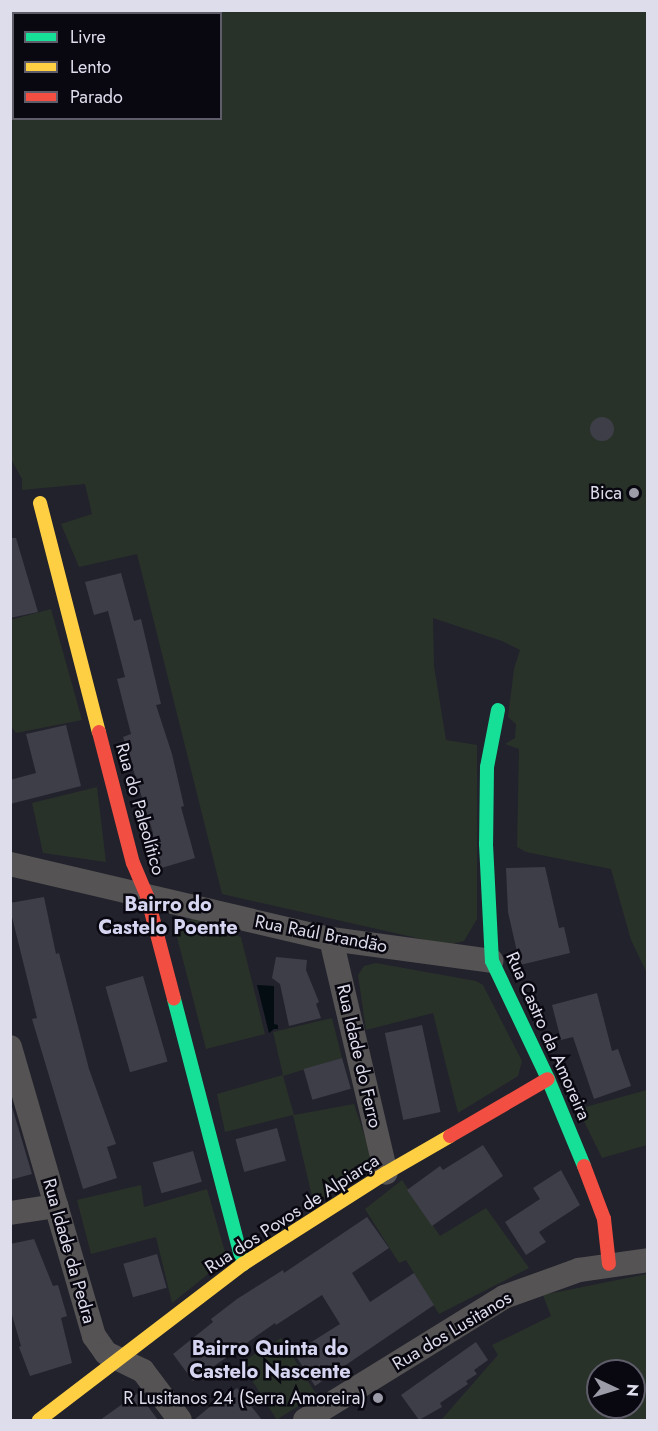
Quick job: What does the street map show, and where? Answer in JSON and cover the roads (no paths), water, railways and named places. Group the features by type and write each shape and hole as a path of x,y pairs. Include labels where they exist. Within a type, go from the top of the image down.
{"street":[{"name":"Rua do Paleolítico","path":"40,502 133,863 147,896 243,1264"},
{"name":"Rua Castro da Amoreira","path":"498,710 487,767 486,844 492,961 548,1078 600,1206 607,1234 609,1264"},
{"name":"Rua Raúl Brandão","path":"10,864 331,939 492,961"},
{"name":"Rua Idade do Ferro","path":"331,939 386,1173"},
{"name":"Rua Idade da Pedra","path":"10,1047 94,1336 106,1353 118,1361 143,1371 180,1420"},
{"name":"Rua dos Povos de Alpiarça","path":"39,1420 243,1264 386,1173 548,1078"},
{"path":"10,1213 56,1206"},
{"name":"Rua dos Lusitanos","path":"304,1420 504,1297 564,1275 609,1264 648,1260"}],"place":[{"name":"Bica","path":"634,493"},
{"name":"R Lusitanos 24 (Serra Amoreira)","path":"378,1398"}],"district":[{"name":"Bairro do Castelo Poente","path":"168,916"},
{"name":"Bairro Quinta do Castelo Nascente","path":"270,1360"}]}
